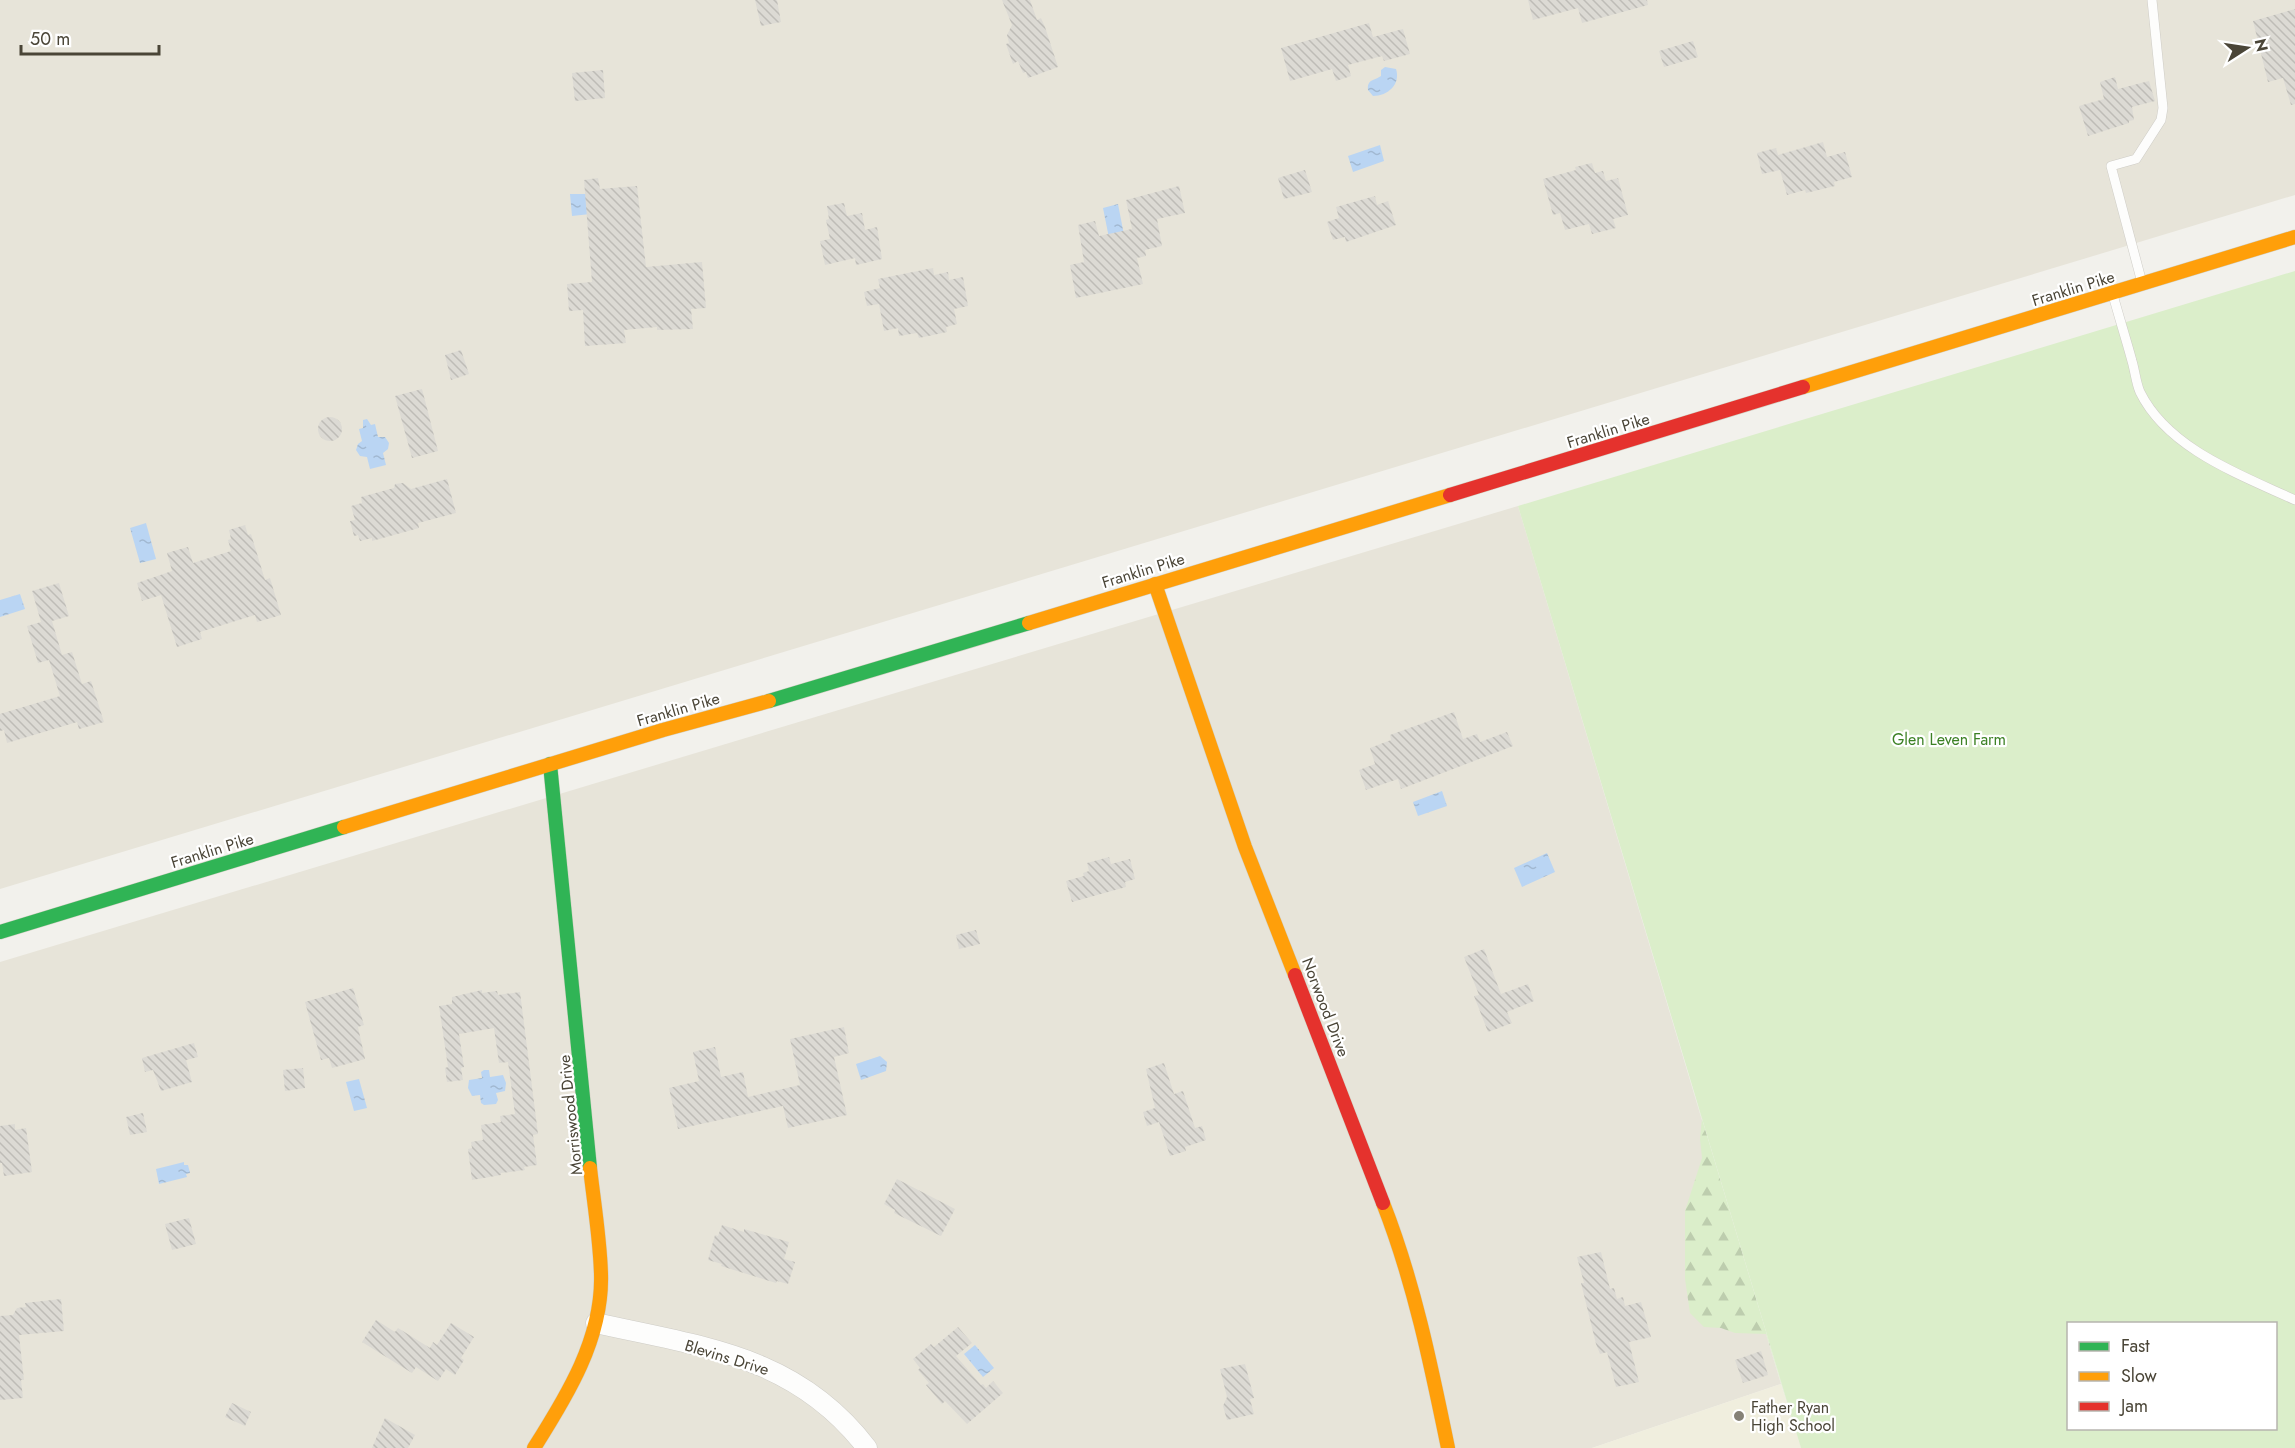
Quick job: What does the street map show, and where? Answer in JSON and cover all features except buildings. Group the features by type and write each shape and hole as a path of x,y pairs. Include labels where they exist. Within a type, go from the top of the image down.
{"main road":[{"name":"Franklin Pike","path":"0,932 2295,237"},
{"name":"Norwood Drive","path":"1155,584 1245,847 1394,1231 1430,1359 1448,1448"},
{"name":"Morriswood Drive","path":"534,1448 555,1416 580,1370 596,1323 601,1285 601,1254 550,764"}],"street":[{"name":"Blevins Drive","path":"596,1323 720,1352 775,1371 797,1383 834,1411 867,1448"}],"lane":[{"path":"2143,284 2111,166 2136,159 2161,120 2163,108 2152,0"},
{"path":"2112,293 2139,390 2148,406 2167,429 2182,442 2240,475 2295,500"}],"shaded area":[{"path":"0,0 2295,0 2295,195 0,889"},
{"path":"1518,506 1781,1384 1592,1448 0,1448 0,962"},
{"name":"Father Ryan High School","path":"1781,1384 1801,1448 1592,1448"}],"green space":[{"name":"Glen Leven Farm","path":"2295,271 2295,1448 1801,1448 1518,506"},
{"path":"1702,1119 1801,1448 1766,1334 1735,1333 1721,1328 1704,1327 1690,1313 1685,1279 1685,1211 1702,1158 1700,1139"}],"water":[{"path":"1385,67 1396,69 1397,80 1384,94 1373,96 1368,90 1369,84 1381,76 1381,70"},
{"path":"1380,145 1384,161 1353,172 1348,156"},
{"path":"570,194 607,194 609,212 572,216"},
{"path":"1118,204 1124,235 1109,238 1103,208"},
{"path":"367,419 371,425 375,424 378,437 385,437 389,443 388,449 383,453 386,465 370,469 367,457 360,456 356,450 362,441 359,429 363,428 363,420"},
{"path":"146,523 156,559 140,563 130,528"},
{"path":"20,594 25,609 0,617 0,600"},
{"path":"1442,791 1447,806 1418,816 1413,802"},
{"path":"1547,853 1555,872 1522,887 1514,868"},
{"path":"880,1056 887,1062 886,1071 861,1080 856,1064"},
{"path":"489,1070 490,1077 503,1075 506,1083 505,1091 496,1093 498,1100 496,1104 484,1105 481,1103 480,1095 472,1096 468,1088 469,1080 482,1078 481,1072"},
{"path":"359,1079 367,1108 354,1111 346,1082"},
{"path":"184,1162 184,1165 188,1165 190,1173 186,1174 187,1177 159,1184 156,1169"},
{"path":"975,1345 994,1368 983,1377 964,1354"}],"traffic: fast":[{"path":"769,701 1029,623"},
{"path":"550,764 590,1168"},
{"path":"0,932 344,827"}],"traffic: slow":[{"path":"1803,387 2295,237"},
{"path":"1029,623 1450,495"},
{"path":"1155,584 1245,847 1295,975"},
{"path":"344,827 663,730 769,701"},
{"path":"534,1448 581,1366 596,1321 601,1274 590,1168"},
{"path":"1383,1203 1413,1293 1448,1448"}],"traffic: jam":[{"path":"1450,495 1803,387"},
{"path":"1295,975 1383,1203"}],"place":[{"name":"Father Ryan High School","path":"1739,1416"}]}
